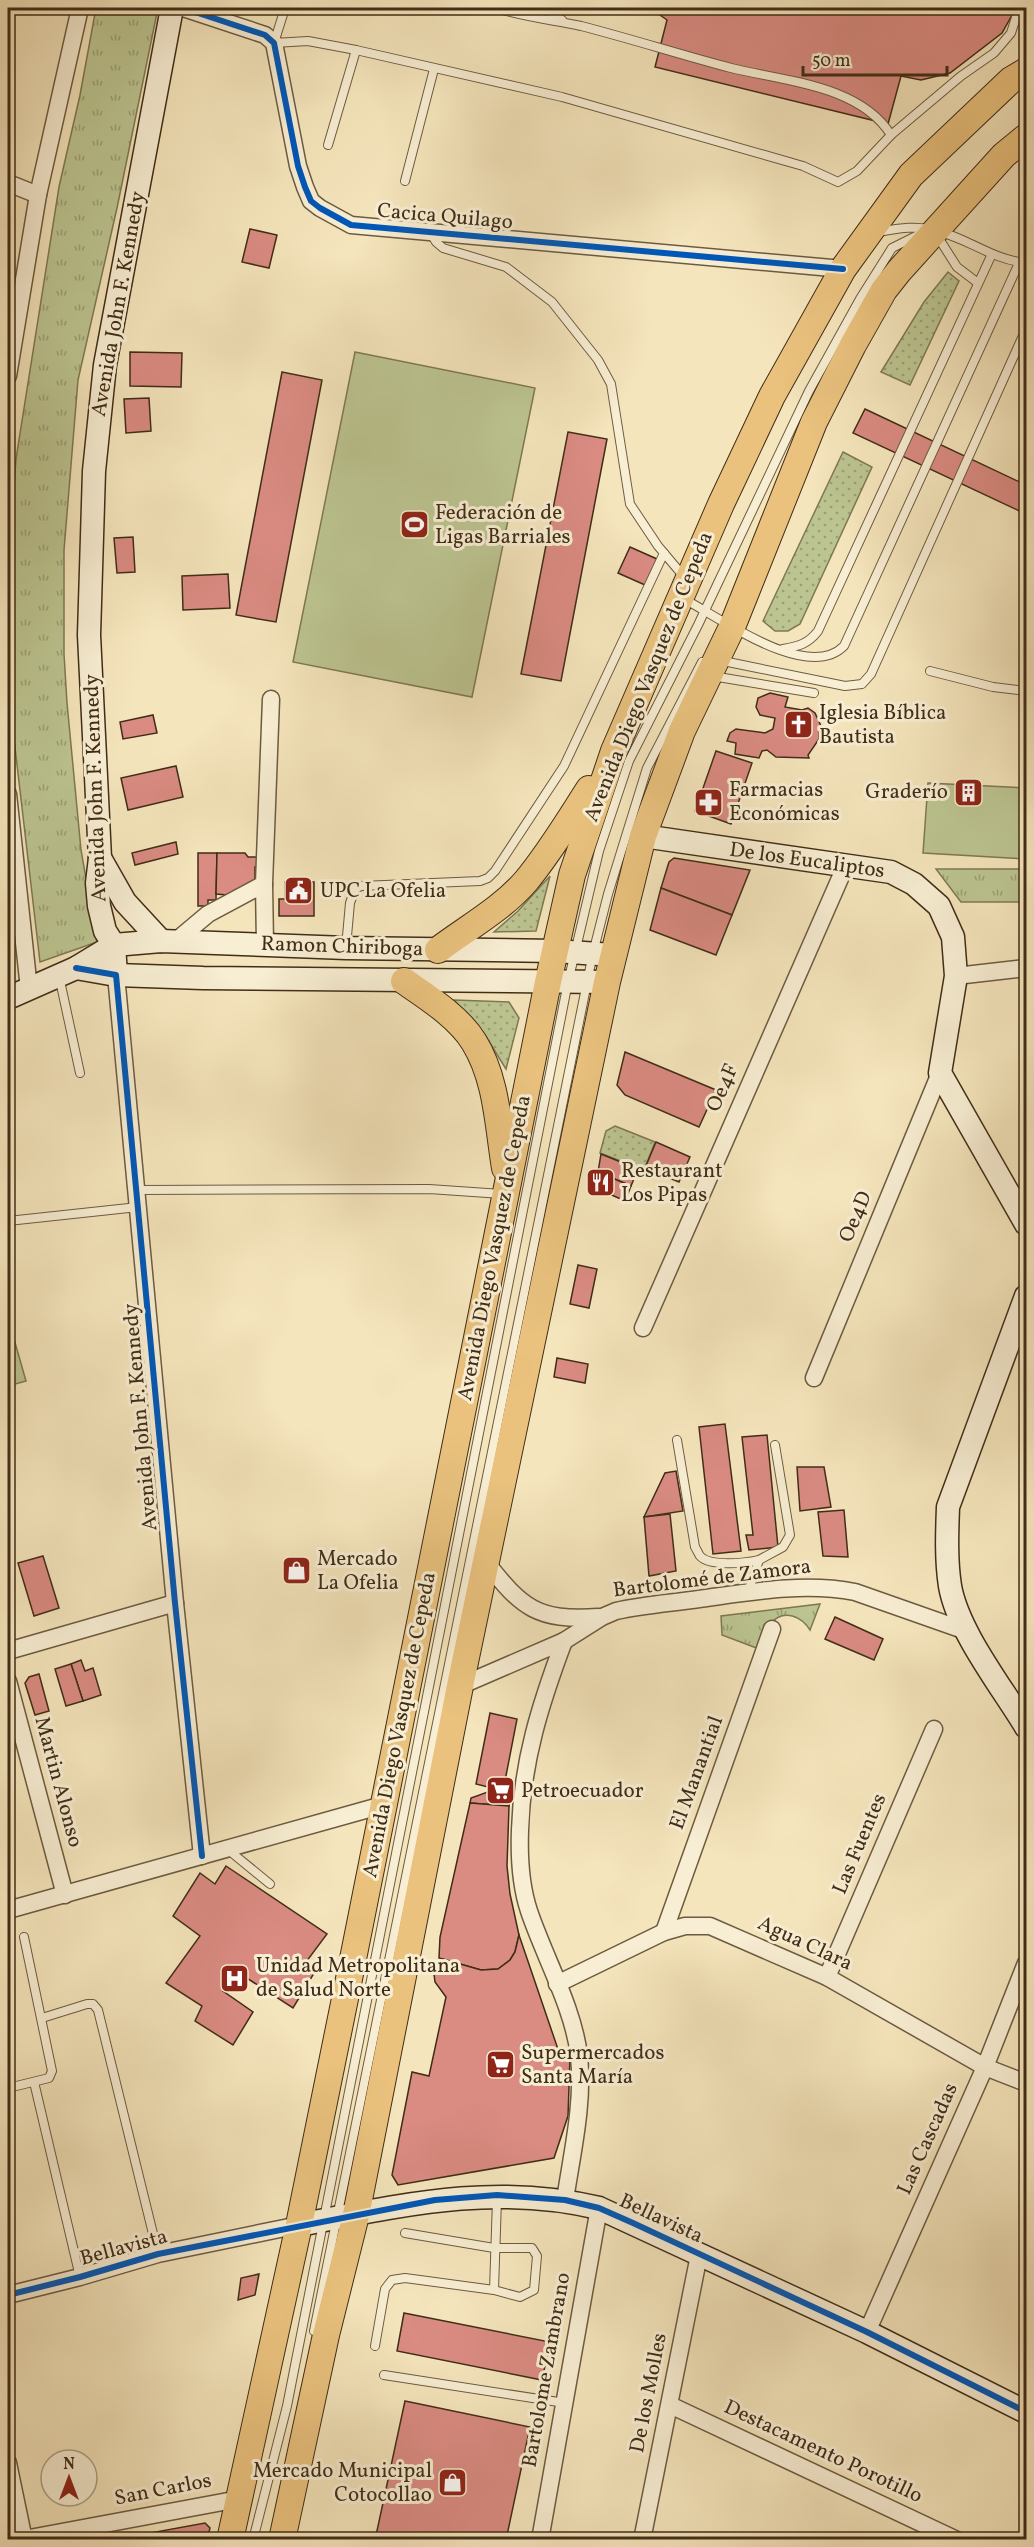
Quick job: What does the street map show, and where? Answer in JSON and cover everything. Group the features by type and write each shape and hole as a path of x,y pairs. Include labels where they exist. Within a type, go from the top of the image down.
{"main road":[{"name":"Avenida Diego Vasquez de Cepeda","path":"282,2540 326,2335 328,2219 383,1805 507,1189 577,982 584,953 572,875 614,751 684,589 772,396 843,268 911,175 1011,80 1026,71"},
{"name":"Avenida Diego Vasquez de Cepeda","path":"230,2540 239,2499 328,2219 460,1686 486,1563 577,982 584,953 643,836 682,731 732,627 814,422 853,345 884,291 934,230 1004,155 1026,137"},
{"path":"438,950 500,905 525,882 553,845 614,751"},
{"path":"404,981 440,1006 474,1041 491,1078 507,1189"}],"street":[{"path":"8,376 38,195 80,8"},
{"name":"Avenida John F. Kennedy","path":"172,8 105,366 94,471 89,635 100,858 99,906 105,931 114,945 175,1603 202,1856"},
{"path":"183,8 265,35 274,43"},
{"name":"Cacica Quilago","path":"274,43 298,166 312,201 331,215 351,225 843,268"},
{"path":"8,183 38,195"},
{"path":"265,944 264,884 271,699"},
{"path":"8,794 29,989"},
{"name":"De los Eucaliptos","path":"643,836 891,872 915,884 939,906 953,937 956,976 940,1073"},
{"path":"100,858 125,902 169,941 207,914 264,884"},
{"name":"Oe4F","path":"643,1328 845,867"},
{"name":"Ramon Chiriboga","path":"8,998 68,972 114,945 169,941 346,948 584,953"},
{"path":"956,976 1026,968"},
{"name":"Ramon Chiriboga","path":"68,972 404,981 577,982"},
{"path":"940,1073 1026,1224"},
{"name":"Oe4D","path":"814,1378 940,1073"},
{"path":"1026,1296 948,1507 946,1537 950,1586 966,1631 1026,1727"},
{"name":"Bartolomé de Zamora","path":"486,1563 510,1593 527,1607 564,1619 602,1617"},
{"name":"Bartolomé de Zamora","path":"460,1686 564,1641 602,1617 629,1608 748,1592 824,1587 839,1589 855,1592 966,1631"},
{"path":"8,1651 175,1603"},
{"name":"El Manantial","path":"664,1932 772,1629"},
{"path":"564,1641 547,1685 527,1754 520,1806 519,1859 528,1909 575,2032 580,2081 565,2200"},
{"name":"Martin Alonso","path":"8,1681 66,1894"},
{"name":"Las Fuentes","path":"826,1977 934,1729"},
{"path":"8,1910 383,1805"},
{"name":"Agua Clara","path":"557,1984 664,1932 685,1926 710,1926 826,1977 985,2067 1026,2083"},
{"name":"Las Cascadas","path":"867,2332 985,2067 1026,1963"},
{"name":"Bellavista","path":"8,2295 158,2254 328,2219 435,2200 497,2195 565,2200 599,2208 867,2332 1026,2412"},
{"name":"Bartolome Zambrano","path":"540,2540 599,2208"},
{"name":"De los Molles","path":"642,2540 699,2255"},
{"name":"Destacamento Porotillo","path":"670,2405 957,2540"},
{"path":"8,2463 24,2539"},
{"name":"San Carlos","path":"24,2539 239,2499"}],"lane":[{"path":"285,8 274,43 308,41 562,97 681,129 802,166 838,182 857,171 891,135 961,76 994,53 1011,33 1019,8"},
{"path":"496,8 520,16 571,25 732,68 823,88 866,108 882,120 891,135"},
{"path":"543,8 571,25"},
{"path":"328,145 356,50"},
{"path":"405,181 434,69"},
{"path":"430,232 443,248 506,267 552,302 598,360 611,384 630,504 664,553 684,589 705,610 776,650 824,657 839,652 844,646 1023,263 991,256 971,244 934,230 908,227 867,233"},
{"path":"934,230 957,267 978,283"},
{"path":"584,953 599,851 628,761 705,610 809,391 875,273 892,248 910,237 934,230"},
{"path":"776,650 799,646 810,641 818,631 991,256"},
{"path":"713,668 845,686 862,684 871,674 1026,329"},
{"path":"346,948 350,903 355,889 361,886 480,881 488,878 495,871 564,766 664,553"},
{"path":"584,953 608,894 647,768 701,662 713,668 814,693"},
{"path":"930,670 993,687 1026,691"},
{"path":"68,972 80,1073"},
{"path":"312,2343 328,2219 577,982"},
{"path":"254,2540 328,2219 577,982"},
{"path":"136,1190 507,1189"},
{"path":"8,1221 138,1207"},
{"path":"677,1440 695,1547 700,1556 708,1561 723,1563 759,1560 783,1547 790,1536 775,1445"},
{"path":"748,1592 759,1560"},
{"path":"225,1848 270,1884"},
{"path":"8,2088 49,2078 52,2071 24,1936"},
{"path":"42,2018 87,2004 93,2004 98,2010 158,2254"},
{"path":"34,2082 80,2277"},
{"path":"494,2290 497,2195"},
{"path":"375,2346 385,2289 392,2280 405,2278 494,2290 520,2297 534,2290 537,2256 532,2248 494,2248 405,2233"},
{"path":"384,2375 565,2403"}],"green space":[{"path":"96,8 158,8 117,208 78,380 64,550 64,654 67,703 81,850 97,942 40,962 14,739 14,672 9,603 11,525 16,459 59,187 80,95"},
{"path":"948,272 959,281 910,385 881,372 924,302"},
{"name":"Federación de Ligas Barriales","path":"355,352 535,388 472,697 293,662"},
{"path":"843,452 872,467 800,624 788,631 775,631 763,621"},
{"path":"928,783 1026,788 1026,859 923,853"},
{"path":"936,869 1026,869 1026,902 961,902"},
{"path":"550,876 536,931 494,932 518,911"},
{"path":"454,1000 509,1002 519,1018 506,1069 485,1035"},
{"path":"615,1126 655,1142 644,1170 600,1153 606,1131"},
{"path":"8,1318 26,1381 8,1386"},
{"path":"820,1604 810,1630 798,1618 781,1616 769,1626 759,1649 722,1635 721,1616"}],"building":[{"path":"650,8 1016,8 1002,33 950,73 921,80 901,76 888,124 655,67 667,20"},
{"path":"250,229 277,235 269,268 242,262"},
{"path":"130,352 182,353 181,387 130,386"},
{"path":"282,372 322,380 276,622 236,615"},
{"path":"149,398 151,431 126,433 124,399"},
{"path":"865,409 1026,485 1026,514 853,433"},
{"path":"568,432 607,439 561,681 521,674"},
{"path":"133,537 135,572 117,573 114,538"},
{"path":"630,547 657,559 645,585 618,573"},
{"path":"228,574 230,608 183,610 182,576"},
{"name":"Iglesia Bíblica Bautista","path":"770,693 788,697 785,707 802,710 808,708 815,713 821,726 819,739 808,755 809,758 776,757 767,750 762,751 759,758 735,754 736,743 727,741 730,733 736,729 765,733 773,729 775,718 760,715 756,707 758,698"},
{"path":"153,715 157,733 123,739 120,722"},
{"path":"716,751 752,763 731,824 695,811"},
{"path":"176,766 183,797 128,810 121,778"},
{"name":"Graderío","path":"958,788 981,789 980,795 958,794"},
{"path":"176,842 178,854 135,865 132,853"},
{"path":"198,853 217,853 216,900 208,900 208,906 198,906"},
{"path":"217,853 245,853 248,857 260,857 261,867 255,867 255,880 227,895 216,894"},
{"path":"674,858 750,870 732,915 661,888 669,862"},
{"name":"UPC La Ofelia","path":"285,882 314,882 314,916 279,916 279,899 285,899"},
{"path":"661,888 732,915 716,955 650,930"},
{"path":"625,1052 716,1090 699,1127 625,1095 617,1085"},
{"path":"656,1142 690,1157 679,1182 645,1168"},
{"path":"601,1154 638,1169 631,1186 598,1172"},
{"path":"598,1172 631,1186 625,1201 596,1188"},
{"path":"578,1265 597,1269 589,1308 570,1304"},
{"path":"557,1358 588,1364 585,1383 554,1377"},
{"path":"725,1424 741,1551 713,1554 699,1427"},
{"path":"767,1435 778,1547 749,1550 746,1535 753,1535 742,1437"},
{"path":"797,1467 824,1467 831,1507 800,1511"},
{"path":"676,1471 683,1511 644,1517 665,1473"},
{"path":"844,1510 848,1557 823,1556 818,1512"},
{"path":"670,1514 676,1571 649,1576 644,1517"},
{"path":"43,1556 59,1608 34,1616 18,1563"},
{"path":"835,1617 883,1639 874,1660 825,1639"},
{"path":"81,1660 85,1671 93,1668 101,1695 83,1701 71,1664"},
{"path":"71,1664 83,1701 66,1706 55,1669"},
{"path":"39,1674 49,1711 35,1715 25,1683 29,1677"},
{"name":"Petroecuador","path":"490,1713 517,1719 504,1786 496,1789 476,1784"},
{"name":"Petroecuador","path":"510,1784 509,1806 470,1803 471,1798"},
{"path":"470,1803 509,1806 507,1866 510,1894 519,1935 515,1952 510,1960 498,1969 481,1970 439,1958 440,1937"},
{"name":"Unidad Metropolitana de Salud Norte","path":"226,1866 327,1934 306,1962 316,1970 293,2008 236,1971 223,1991 253,2012 233,2045 195,2021 202,2006 166,1983 200,1936 173,1916 200,1873 215,1884"},
{"name":"Supermercados Santa María","path":"519,1935 561,2058 570,2057 568,2116 554,2158 398,2185 392,2175 412,2072 429,2076 446,1997 435,1982 434,1974 437,1966 443,1959 481,1970 498,1969 510,1960 515,1952"},
{"path":"259,2274 255,2295 238,2300 241,2278"},
{"path":"404,2313 550,2342 542,2380 397,2351"},
{"name":"Mercado Municipal Cotocollao","path":"405,2401 530,2427 506,2540 375,2540"},
{"path":"205,2523 210,2528 207,2540 140,2540 139,2535"}],"cycle path":[{"path":"183,8 265,35 274,43 298,166 305,187 311,201 351,225 843,269"},
{"path":"76,968 116,975 175,1603 202,1856"},
{"path":"8,2295 158,2254 435,2200 497,2195 565,2200 599,2208 633,2223 867,2332 1026,2412"}],"place":[{"name":"Federación de Ligas Barriales","path":"414,525"},
{"name":"Iglesia Bíblica Bautista","path":"798,725"},
{"name":"Graderío","path":"969,792"},
{"name":"Farmacias Económicas","path":"708,802"},
{"name":"UPC La Ofelia","path":"299,891"},
{"name":"Restaurant Los Pipas","path":"600,1183"},
{"name":"Mercado La Ofelia","path":"296,1571"},
{"name":"Petroecuador","path":"500,1791"},
{"name":"Unidad Metropolitana de Salud Norte","path":"235,1978"},
{"name":"Supermercados Santa María","path":"500,2065"},
{"name":"Mercado Municipal Cotocollao","path":"453,2483"}]}
